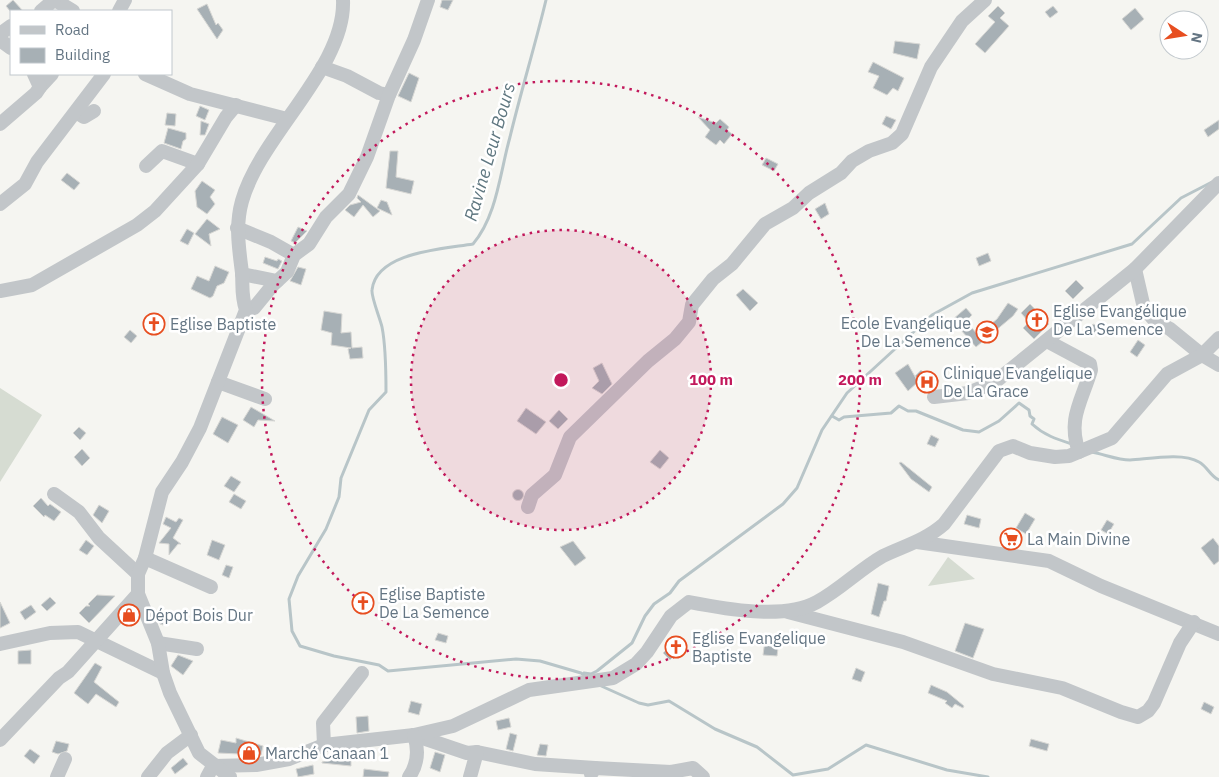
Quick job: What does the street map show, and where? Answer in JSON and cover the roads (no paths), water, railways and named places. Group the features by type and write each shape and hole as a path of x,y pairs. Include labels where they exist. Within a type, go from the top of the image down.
{"street":[{"path":"42,10 54,0 71,10"},
{"path":"230,777 210,771 199,753 163,673 158,643 138,594 138,574 146,558 162,492 182,462 200,428 246,310 241,295 242,274 237,228 250,180 286,119 322,68 344,15 343,0"},
{"path":"246,310 254,308 287,272 294,255 309,244 326,217 348,194 367,157 389,95 414,40 428,0"},
{"path":"528,507 532,495 555,475 570,437 648,361 676,339 689,322 692,305 713,279 732,264 765,224 793,208 809,193 841,173 852,161 869,151 892,143 902,134 931,67 962,21 984,0"},
{"path":"322,68 347,76 379,93 389,95"},
{"path":"34,75 40,87"},
{"path":"0,124 51,75"},
{"path":"1,200 25,184 38,160 103,75"},
{"path":"149,75 190,94 286,119"},
{"path":"2,293 32,284 137,225 155,211 198,164 226,117 236,105"},
{"path":"76,112 84,118 94,111"},
{"path":"146,166 162,151 198,164"},
{"path":"934,397 968,393 989,385 1135,269 1219,184"},
{"path":"237,228 271,242 294,255"},
{"path":"1135,269 1144,308 1155,321 1170,329 1202,355 1219,365"},
{"path":"242,274 277,281"},
{"path":"210,771 289,759 324,745 414,735 453,726 529,690 614,678 636,664 648,652 670,616 689,602 748,612 798,609 816,603 882,557 935,532 944,524 1000,450 1013,446 1030,453 1055,457 1077,446 1112,438 1167,374 1202,355 1219,338"},
{"path":"1046,341 1090,364 1090,376 1075,412 1077,446"},
{"path":"218,382 264,399"},
{"path":"54,494 79,512 99,538 138,574"},
{"path":"917,542 1049,560 1100,586 1194,622 1219,634"},
{"path":"146,558 211,587"},
{"path":"0,740 59,678 68,672 138,594"},
{"path":"781,610 903,642 993,674 1062,688 1138,717 1148,711 1154,703 1180,643 1194,622"},
{"path":"0,644 50,633 78,632 163,673"},
{"path":"158,643 197,649"},
{"path":"324,745 323,723 362,672"},
{"path":"148,777 168,753 191,735"},
{"path":"414,735 468,753 477,752 535,764 592,772 670,772 693,768 703,777"},
{"path":"409,777 414,770 418,747 414,735"},
{"path":"470,777 477,752"},
{"path":"57,777 65,759"}],"waterway":[{"name":"Ravine Leur Bours","path":"546,0 497,193 488,220 481,233 473,244 429,251 398,260 385,267 376,277 372,293 383,335 386,359 386,392 369,410 341,478 339,497 326,529 298,576 289,599 292,631 300,646 334,656 379,665 388,671 516,659 540,661 581,673 587,677"},
{"path":"584,673 591,674 597,671 632,643 645,616 654,604 670,593 679,581 783,504 797,488 822,430 847,393 932,315 972,293 1132,244 1181,198 1212,182"},
{"path":"832,416 839,420 844,417 891,413 899,406 908,411 916,411 963,430 979,432 999,421 1019,403 1029,410 1030,416 1034,419 1032,424 1037,428 1050,436 1072,444"},
{"path":"1091,452 1125,460 1184,457 1202,464 1219,480"},
{"name":"Ravine Leur Bours","path":"599,685 639,703 648,705 669,701 715,729 757,747 793,775 828,769 866,745 947,770 988,777"}],"place":[{"name":"Eglise Evangélique De La Semence","path":"1037,320"},
{"name":"Eglise Baptiste","path":"154,324"},
{"name":"Ecole Evangelique De La Semence","path":"987,332"},
{"name":"Clinique Evangelique De La Grace","path":"927,382"},
{"name":"La Main Divine","path":"1011,539"},
{"name":"Eglise Baptiste De La Semence","path":"363,603"},
{"name":"Dépot Bois Dur","path":"129,615"},
{"name":"Eglise Evangelique Baptiste","path":"676,647"},
{"name":"Marché Canaan 1","path":"249,753"}]}
